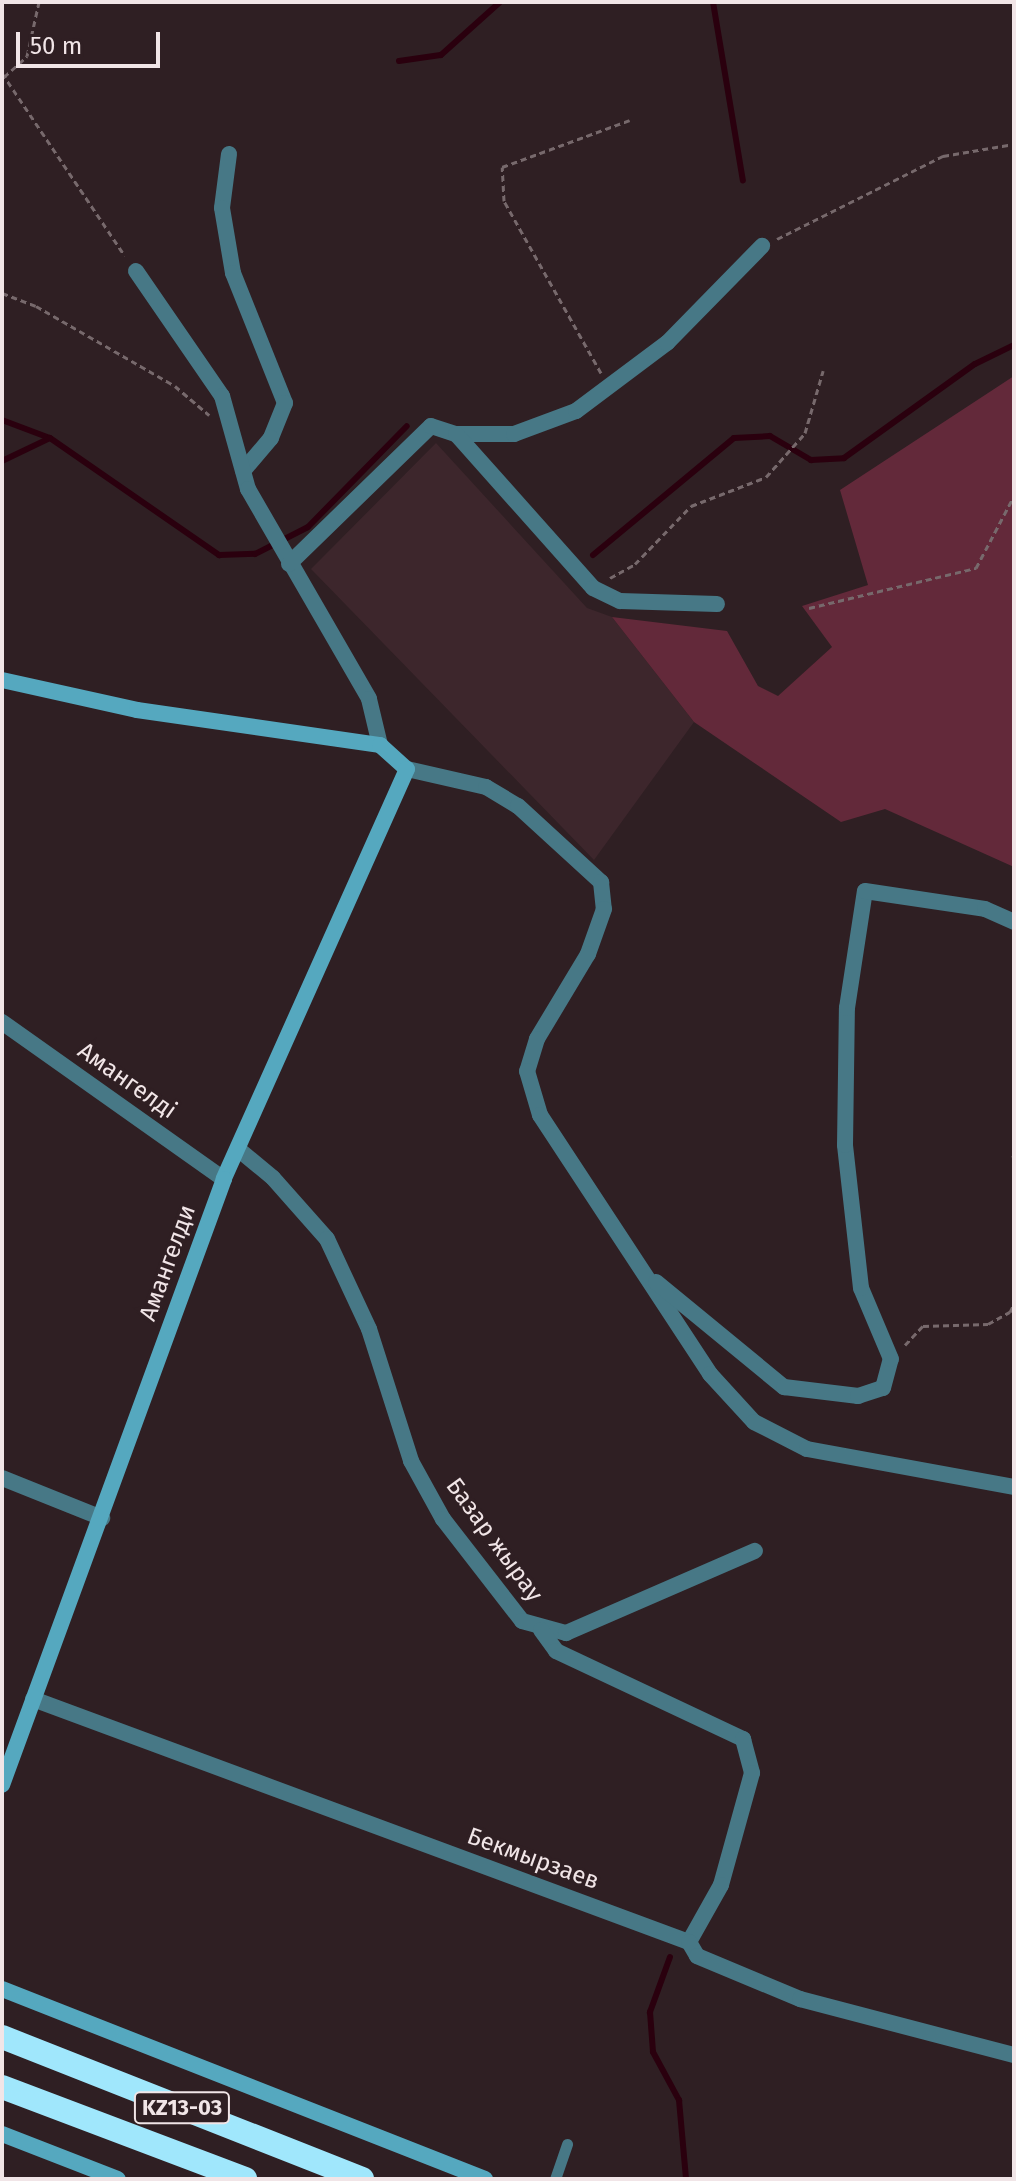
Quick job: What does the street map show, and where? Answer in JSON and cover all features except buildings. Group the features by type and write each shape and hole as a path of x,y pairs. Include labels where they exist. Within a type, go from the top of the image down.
{"highway":[{"name":"KZ13-03","path":"2,2037 362,2179"},
{"name":"KZ13-03","path":"2,2087 245,2179"}],"main road":[{"path":"2,680 137,710 380,745 407,769"},
{"name":"Амангелди","path":"2,1785 224,1179 407,769"},
{"path":"2,1989 485,2179"},
{"path":"2,2134 118,2179"}],"street":[{"path":"229,154 222,208 233,273 285,403 271,438 243,471"},
{"path":"289,564 431,426 456,434 514,434 576,411 667,343 762,246"},
{"path":"136,271 222,396 243,471 289,564 369,699 380,745"},
{"path":"456,434 593,588 620,601 717,604"},
{"path":"407,769 486,787 518,806 601,882 604,909 588,954 537,1039 527,1071 540,1115 710,1374 754,1422 807,1449 1014,1487"},
{"path":"642,1270 784,1387 858,1396 883,1388 891,1359 861,1288 845,1145 847,1008 865,891 985,909 1014,922"},
{"name":"Амангелді","path":"2,1022 224,1179"},
{"name":"Базар жырау","path":"238,1149 273,1178 327,1239 369,1329 411,1461 443,1519 522,1621 541,1630 566,1633 755,1551"},
{"path":"2,1478 102,1518"},
{"path":"541,1630 556,1651 743,1739 752,1773 721,1885 689,1942"},
{"name":"Бекмырзаев","path":"33,1699 689,1942 697,1956 800,1999 1014,2055"}],"lane":[{"path":"555,2179 567,2144"}],"path":[{"path":"39,2 27,56 3,75 136,271"},
{"path":"609,387 504,201 502,167 630,120"},
{"path":"762,246 943,156 1014,144"},
{"path":"2,293 36,306 175,386 233,436"},
{"path":"593,588 635,564 691,506 766,477 805,433 823,371"},
{"path":"809,608 976,568 1014,496"},
{"path":"891,1359 923,1326 988,1324 1014,1304"}],"shaded area":[{"path":"1014,376 1014,867 885,809 841,822 694,722 612,617 727,631 758,686 778,696 832,647 802,606 868,585 840,490"},
{"path":"436,443 587,608 612,617 694,722 594,860 311,569"}],"waterway":[{"path":"399,61 441,55 500,2"},
{"path":"713,2 743,181"},
{"path":"593,555 734,438 770,436 811,460 844,458 975,364 1014,345"},
{"path":"2,420 50,438 219,555 255,554 308,527 407,426"},
{"path":"2,461 50,438"},
{"path":"670,1957 650,2012 653,2052 679,2100 686,2179"}]}
